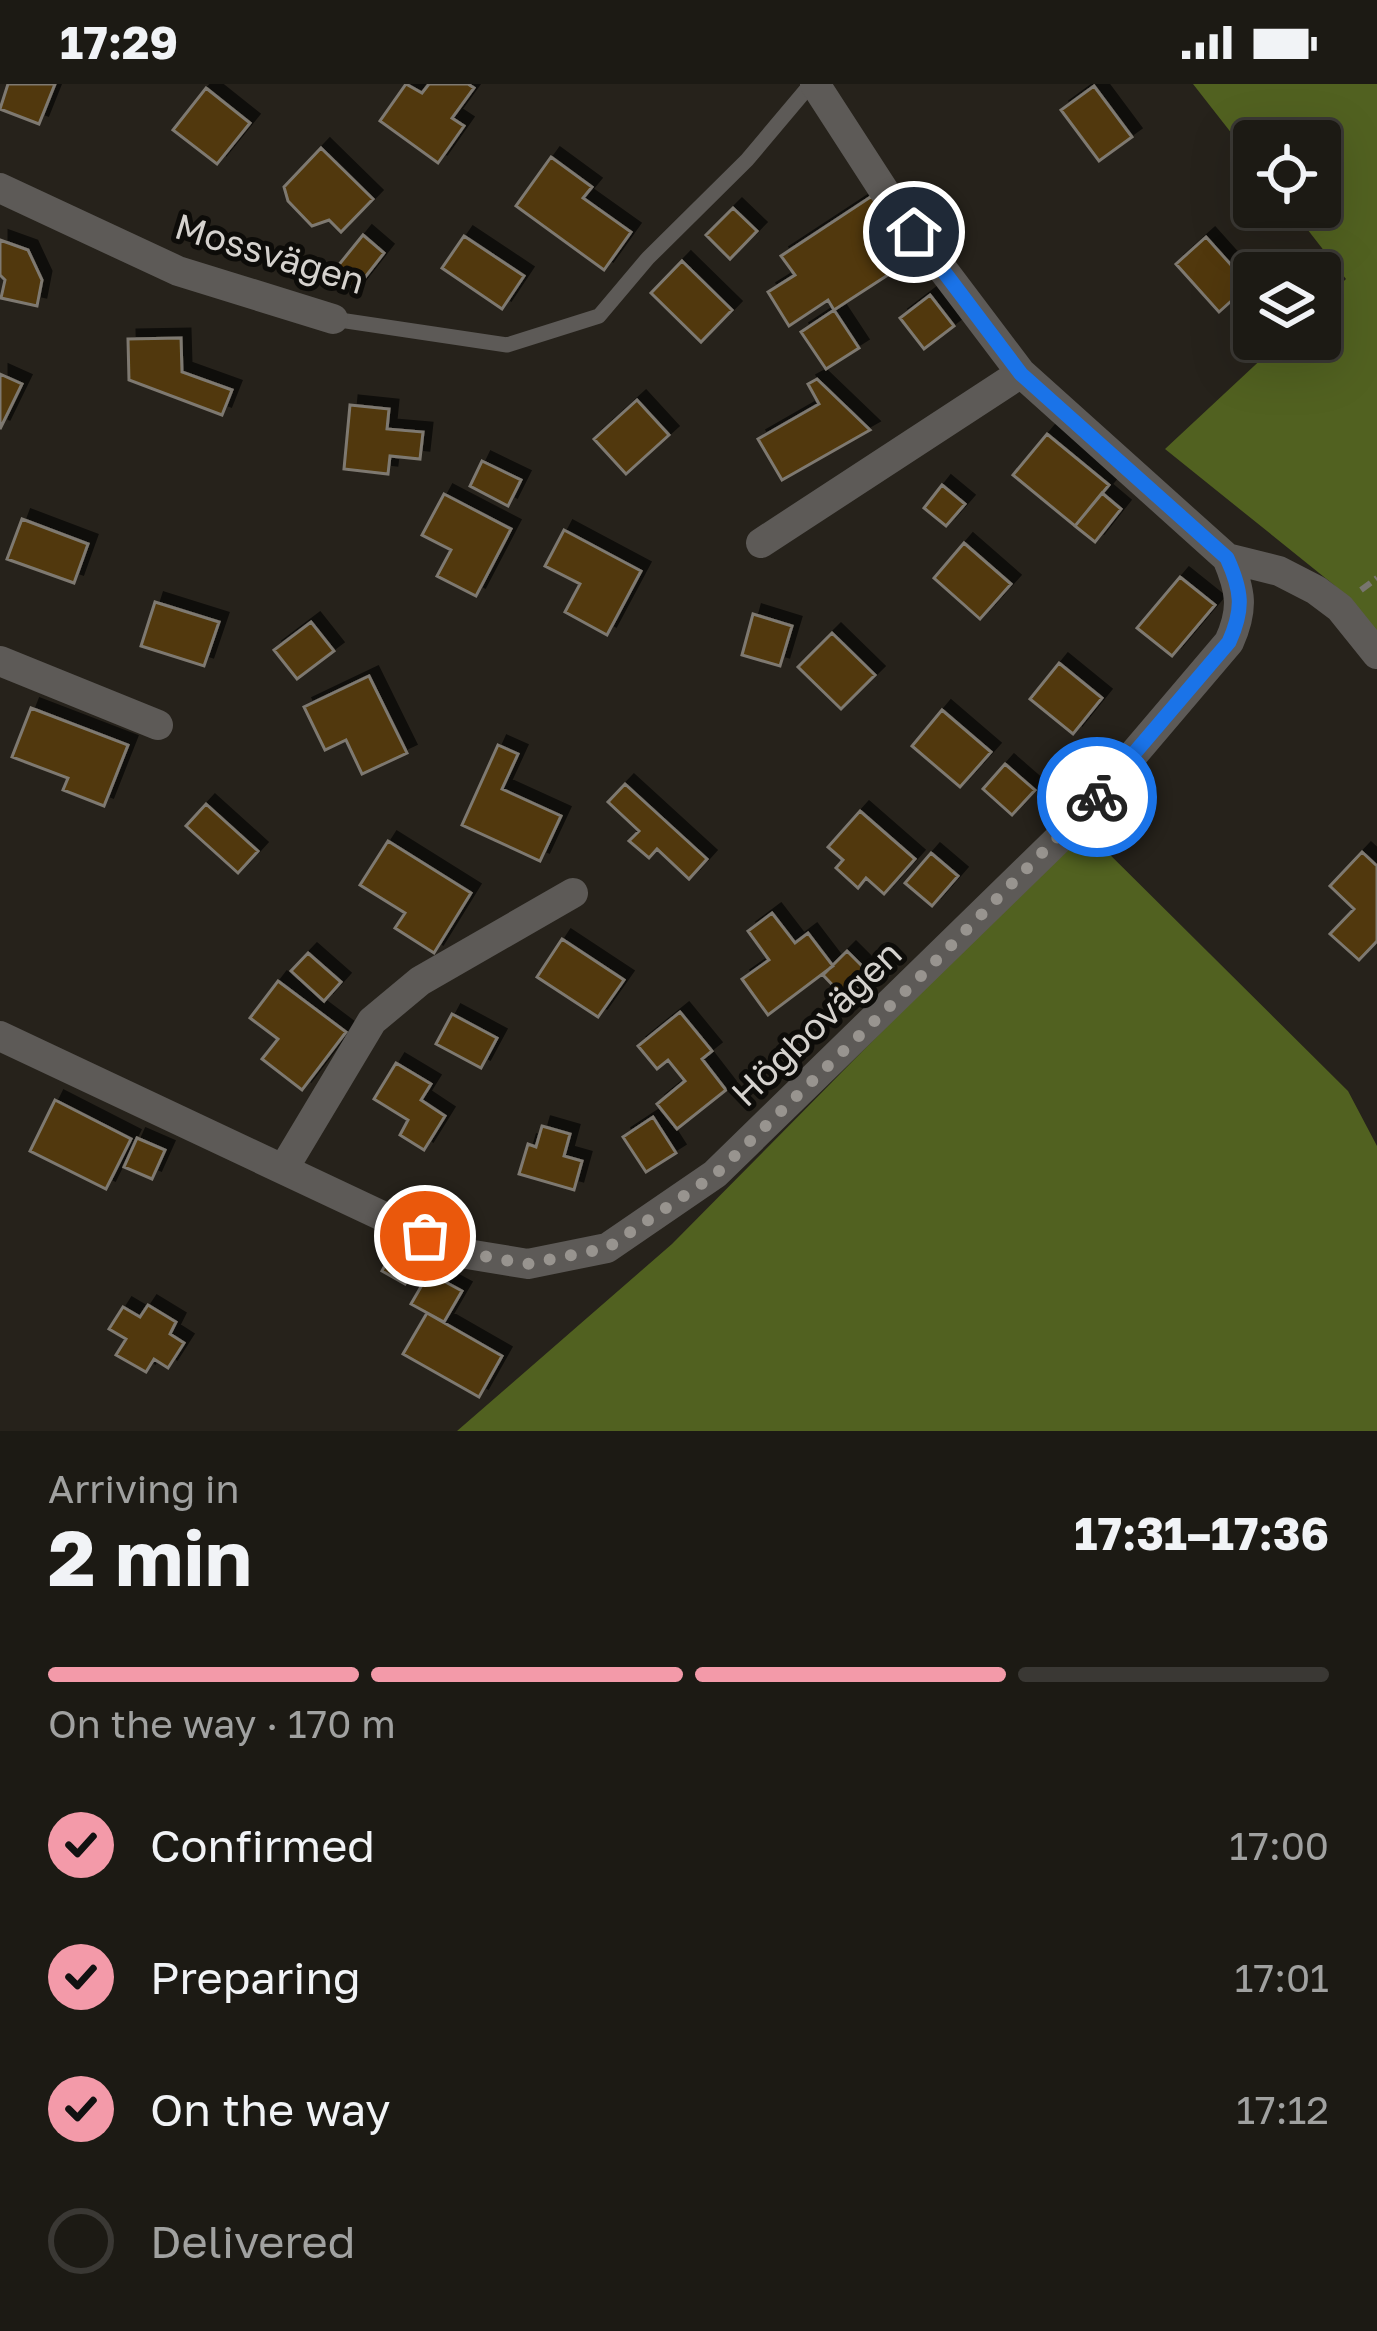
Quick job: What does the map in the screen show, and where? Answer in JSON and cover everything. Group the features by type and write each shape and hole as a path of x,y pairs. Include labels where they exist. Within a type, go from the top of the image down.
{"street":[{"path":"813,84 888,197 1021,374 1227,558 1280,572 1316,590 1340,608 1377,654"},
{"name":"Mossvägen","path":"0,188 178,271 333,319"},
{"path":"761,543 1021,374"},
{"name":"Högbovägen","path":"0,1036 461,1252 527,1264 607,1248 716,1174 1076,822 1229,642 1242,602 1227,558"},
{"path":"0,661 158,725"},
{"path":"284,1168 372,1021 420,981 573,893"}],"lane":[{"name":"Mossvägen","path":"333,319 506,345 599,316 813,84"}],"green space":[{"path":"1193,84 1377,84 1377,632 1334,585 1165,449 1260,360 1341,360 1341,284 1346,279 1341,273 1341,252 1325,252 1306,228 1341,228 1341,120 1233,120 1233,135"},
{"path":"1083,828 1348,1091 1377,1146 1377,1431 457,1431 672,1244"}],"building":[{"path":"8,84 55,84 39,124 0,109"},
{"path":"406,84 422,93 429,84 474,88 452,118 464,126 438,163 380,121"},
{"path":"1094,86 1132,137 1099,161 1061,110"},
{"path":"206,88 250,123 217,164 173,130"},
{"path":"321,148 373,199 341,232 329,220 312,226 288,201 284,187"},
{"path":"551,157 592,187 583,198 631,232 604,270 516,206"},
{"path":"872,196 914,258 834,310 828,300 789,326 768,292 795,275 781,256"},
{"path":"733,208 757,231 730,259 706,235"},
{"path":"363,235 384,253 355,290 333,272"},
{"path":"464,236 524,276 502,309 442,268"},
{"path":"1206,237 1233,267 1233,299 1219,312 1176,264"},
{"path":"0,240 28,250 42,280 37,306 1,298 5,280 0,275"},
{"path":"682,261 732,310 701,342 651,293"},
{"path":"930,295 954,326 924,349 900,318"},
{"path":"834,310 859,348 826,369 801,332"},
{"path":"181,338 182,372 232,390 222,415 129,380 128,339"},
{"path":"0,374 22,384 0,429"},
{"path":"817,379 870,430 782,480 758,439 819,404 808,384"},
{"path":"637,400 669,435 626,474 594,439"},
{"path":"350,405 389,409 387,429 423,432 420,459 390,456 388,474 344,469"},
{"path":"1047,434 1109,485 1075,526 1013,475"},
{"path":"482,461 521,480 508,506 470,486"},
{"path":"942,485 965,504 946,526 924,508"},
{"path":"1102,493 1121,509 1095,542 1075,526"},
{"path":"444,494 511,529 476,596 437,576 451,550 422,535"},
{"path":"22,519 88,544 74,583 7,559"},
{"path":"564,530 641,571 607,635 565,612 580,584 545,566"},
{"path":"964,543 1011,584 980,619 934,578"},
{"path":"1180,577 1215,605 1172,656 1137,628"},
{"path":"155,602 219,622 204,666 141,646"},
{"path":"753,614 792,626 780,666 742,655"},
{"path":"311,622 334,651 297,679 274,650"},
{"path":"832,633 875,675 841,709 798,667"},
{"path":"1059,663 1102,698 1073,734 1030,699"},
{"path":"369,676 407,753 362,774 346,740 325,750 304,707"},
{"path":"31,708 128,745 104,806 63,790 68,778 12,757"},
{"path":"942,710 991,752 960,787 912,746"},
{"path":"498,745 518,754 502,789 561,816 540,861 462,825"},
{"path":"1005,764 1035,790 1012,815 983,789"},
{"path":"625,784 707,859 689,879 657,849 649,858 629,841 639,831 608,802"},
{"path":"206,804 258,851 238,873 186,826"},
{"path":"860,811 915,859 884,894 866,878 858,888 836,868 843,860 828,847"},
{"path":"388,841 471,893 434,953 395,928 405,913 360,885"},
{"path":"1362,852 1377,866 1377,941 1359,960 1330,934 1354,909 1330,886"},
{"path":"931,853 958,876 932,906 905,883"},
{"path":"772,913 795,943 808,933 833,966 768,1015 742,979 769,960 748,931"},
{"path":"562,939 624,980 598,1017 537,977"},
{"path":"847,951 870,974 846,999 823,975"},
{"path":"308,953 341,982 324,1001 291,971"},
{"path":"278,981 346,1032 302,1090 262,1059 278,1039 250,1018"},
{"path":"680,1012 712,1051 702,1059 726,1090 677,1129 657,1104 685,1081 668,1060 657,1069 638,1046"},
{"path":"452,1014 497,1038 481,1068 436,1044"},
{"path":"396,1063 431,1084 421,1100 445,1116 424,1150 400,1135 408,1120 374,1099"},
{"path":"55,1100 131,1139 106,1189 30,1151"},
{"path":"653,1117 676,1153 646,1172 623,1137"},
{"path":"542,1126 570,1134 564,1156 582,1161 574,1190 519,1174 528,1144 536,1147"},
{"path":"137,1138 165,1150 152,1179 124,1167"},
{"path":"398,1241 422,1254 405,1284 382,1271"},
{"path":"429,1273 462,1291 444,1322 411,1304"},
{"path":"148,1305 176,1322 170,1334 184,1343 168,1368 154,1359 146,1372 116,1355 126,1339 109,1329 123,1307 140,1317"},
{"path":"427,1313 502,1356 479,1397 403,1354"}],"way so far":[{"path":"425,1236 461,1252 527,1264 607,1248 716,1174 1097,797"}],"route":[{"path":"914,232 1021,374 1227,558 1238,582 1240,617 1229,642 1097,797"}]}
